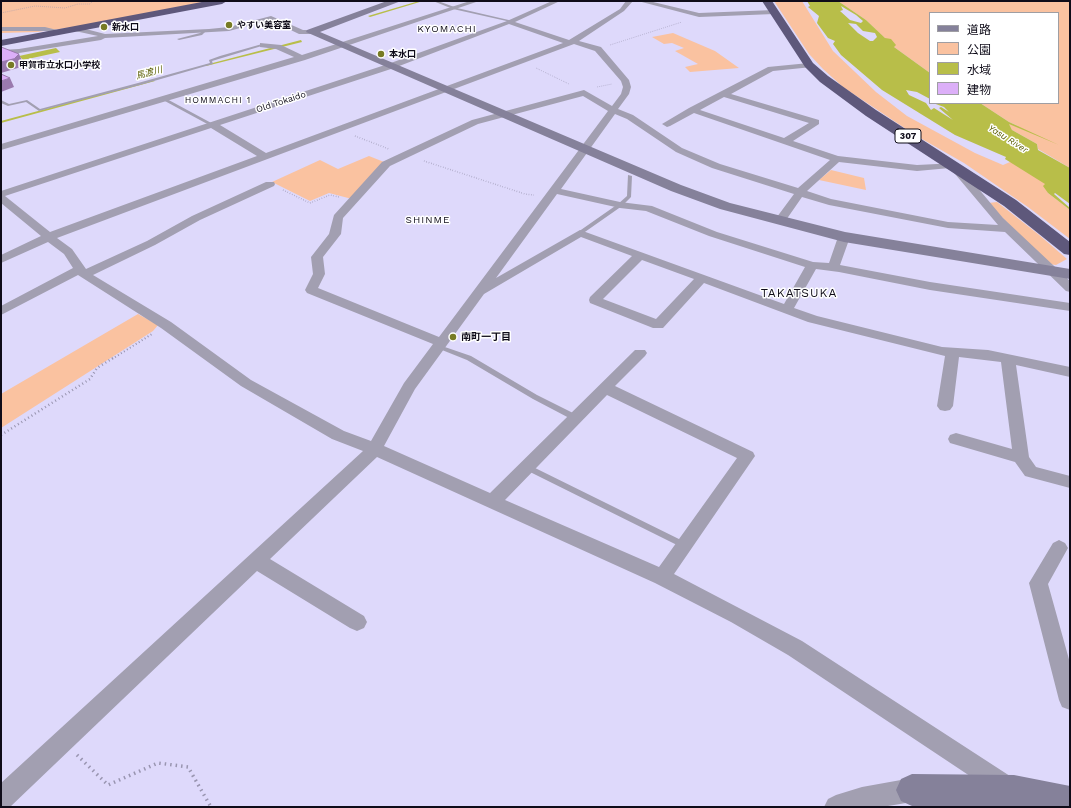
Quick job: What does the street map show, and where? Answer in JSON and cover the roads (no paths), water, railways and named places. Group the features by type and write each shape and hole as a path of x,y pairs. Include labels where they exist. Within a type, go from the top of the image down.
{"highway":[{"path":"1,42 78,29 222,1"},
{"name":"307","path":"770,7 810,65 824,79 871,113 1010,203 1070,250"}],"street":[{"path":"1,52 19,52 105,36 229,29 271,18 302,32 311,32 396,1"},
{"path":"1,147 302,58 476,1"},
{"name":"Old Tokaido","path":"1,194 391,66 510,21 557,1"},
{"path":"1,259 48,237 263,155 446,90 571,42 622,10 630,1"},
{"path":"641,1 699,15 770,7"},
{"path":"1,799 375,449 409,387 625,94 627,87 625,81 598,49 571,42 510,21"},
{"path":"1,28 45,29 61,32"},
{"path":"78,29 105,36"},
{"path":"311,32 584,150 676,188 725,206 780,222 844,237 1070,274"},
{"path":"263,45 276,47 302,58"},
{"path":"667,124 771,69 810,65"},
{"path":"440,345 310,290 319,274 317,257 335,234 338,218 386,164 469,125 502,114 583,92 613,110 630,117 679,150 707,163 830,202 948,225 1008,229"},
{"path":"723,94 816,122 786,141"},
{"path":"692,110 837,159 917,168 953,165 1008,229 1070,288"},
{"path":"213,125 263,155"},
{"path":"780,222 800,192 837,159"},
{"path":"1,311 81,273 151,243 196,218 270,184"},
{"path":"551,193 620,205 648,208 713,234 812,265 1070,308"},
{"path":"1,198 68,252 81,273 166,325 246,383 292,410 338,435 375,449 662,577 738,616 795,648 1014,791"},
{"path":"478,294 580,233 813,319 942,350 988,355 1070,372"},
{"path":"833,268 844,237"},
{"path":"640,256 594,300 658,325 702,278"},
{"path":"787,309 812,265"},
{"path":"945,406 953,352"},
{"path":"493,501 640,353"},
{"path":"1008,360 1021,458 1031,472 1070,482"},
{"path":"606,388 747,456 662,577"},
{"path":"956,439 1021,458"},
{"path":"1059,548 1038,583 1070,700"},
{"path":"257,561 357,622"},
{"path":"836,807 862,798 912,790 1014,791 1070,802"}],"lane":[{"path":"435,1 455,8 510,21"},
{"path":"179,39 201,34 204,31"},
{"path":"1,101 8,105 27,101 39,110 212,63 210,61 263,45"},
{"path":"164,99 213,125"},
{"path":"580,233 620,205 628,196 630,176"},
{"path":"440,345 469,358 536,397 576,418"},
{"path":"526,467 684,545"}],"water":[{"name":"Yasu River","path":"807,1 838,1 866,20 885,38 891,39 896,45 894,47 929,72 929,98 917,92 906,90 909,95 926,103 931,110 934,108 953,120 939,108 941,107 949,112 944,107 936,104 982,104 1009,122 1059,145 1009,124 1012,130 1037,144 1038,150 1070,168 1070,204 1055,193 1054,194 1070,208 1070,210 1048,193 1043,186 1045,184 1005,159 1006,157 955,135 882,90 841,55 833,44 835,41 828,38 817,23 819,16 808,7 810,6","holes":["841,6 863,21 861,23 850,20 840,11 843,10","848,23 856,24 863,31 875,33 877,37 873,41 870,41 858,33"]},
{"path":"56,48 60,52 23,60 19,56"}],"waterway":[{"name":"馬渡川","path":"369,16 422,1"},
{"name":"馬渡川","path":"206,65 301,41"},
{"name":"馬渡川","path":"1,122 154,81"}],"place":[{"name":"やすい美容室","path":"229,25"},
{"name":"新水口","path":"104,27"},
{"name":"本水口","path":"381,54"},
{"name":"甲賀市立水口小学校","path":"11,65"},
{"name":"南町一丁目","path":"453,337"}],"district":[{"name":"KYOMACHI","path":"447,29"},
{"name":"HOMMACHI 1","path":"218,100"},
{"name":"SHINME","path":"428,220"},
{"name":"TAKATSUKA","path":"799,293"}]}
